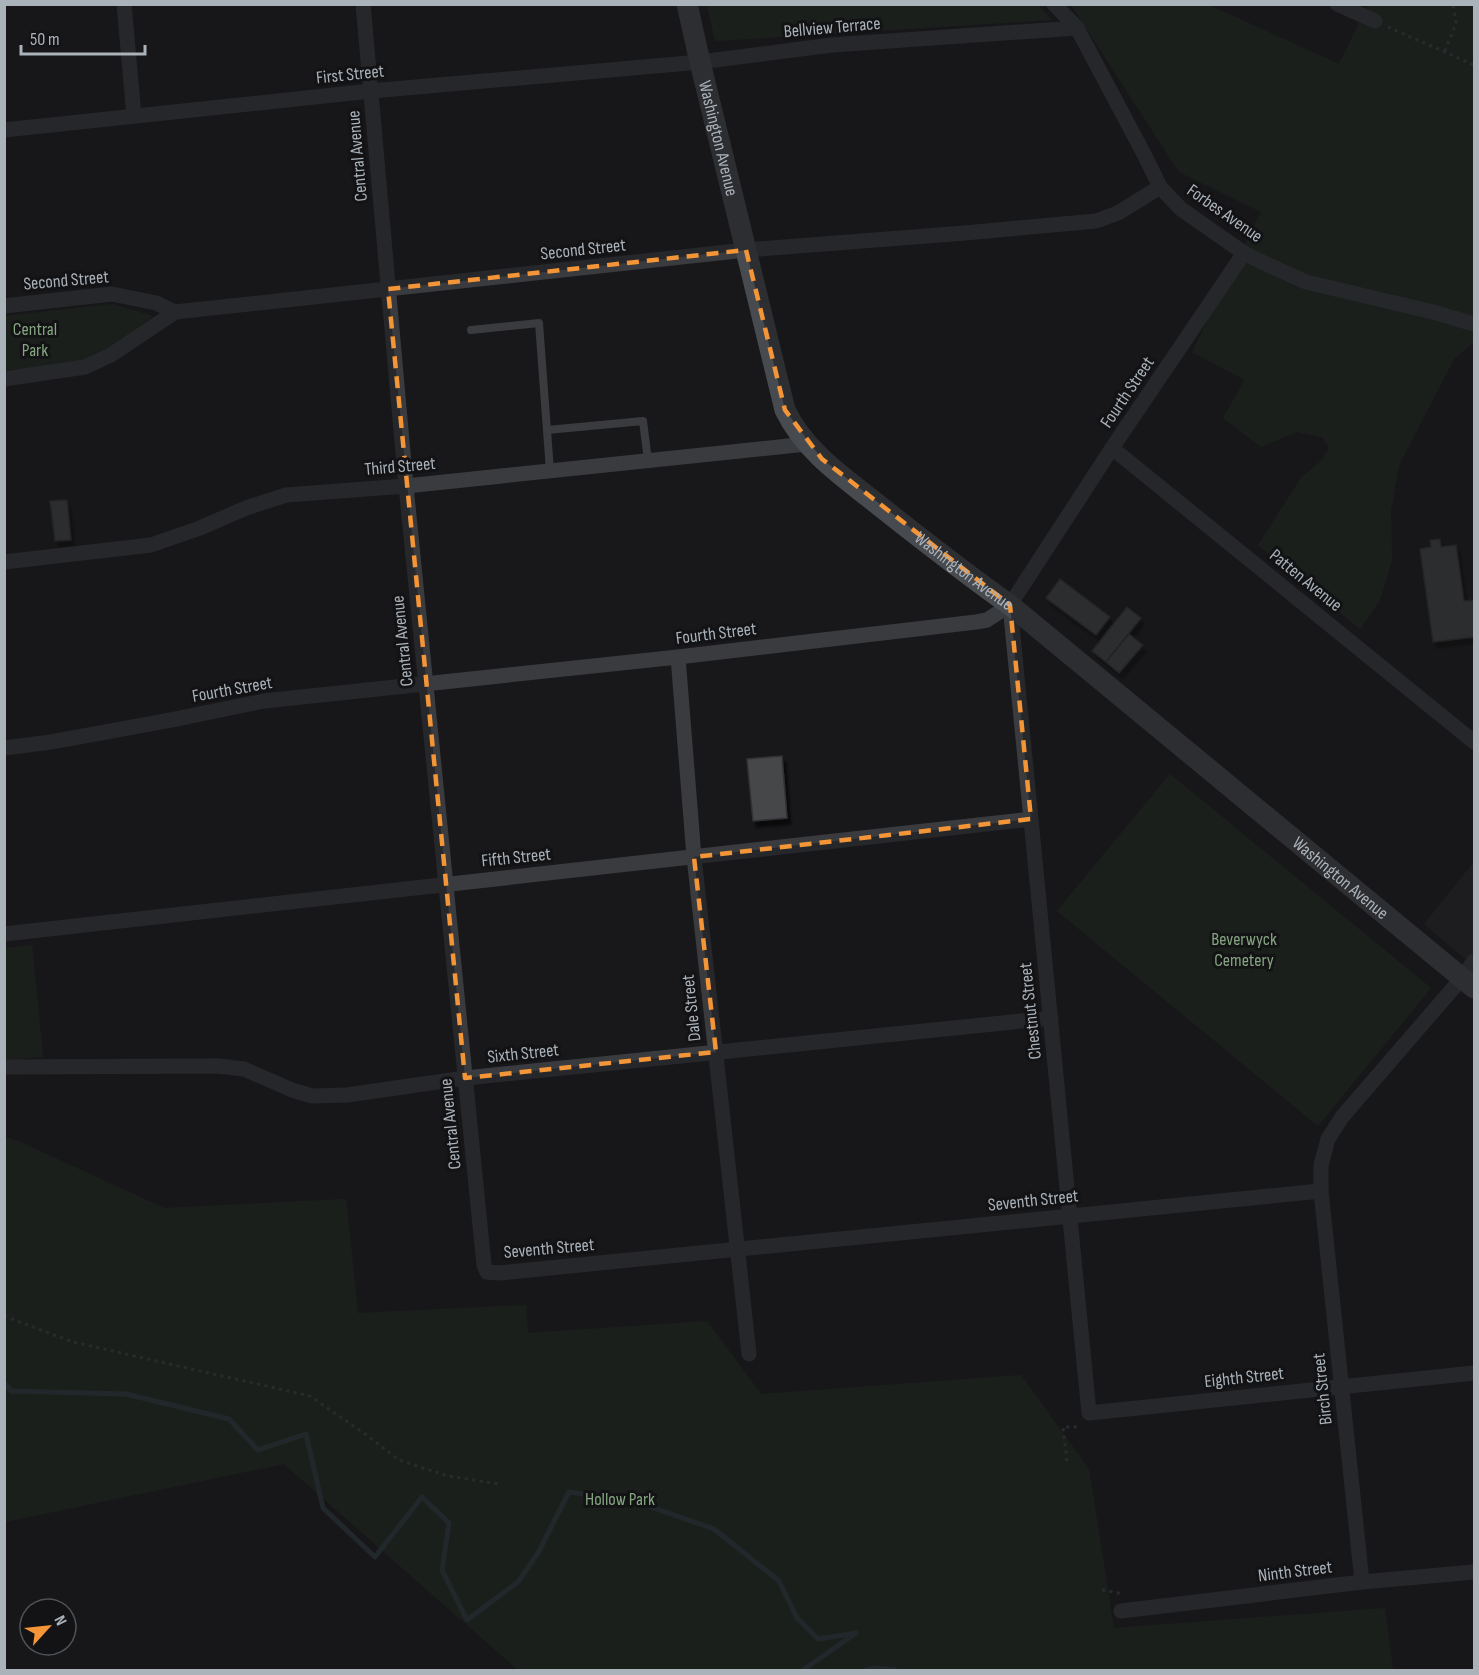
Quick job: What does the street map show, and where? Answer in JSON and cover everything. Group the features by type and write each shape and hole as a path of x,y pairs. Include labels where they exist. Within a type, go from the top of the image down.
{"street":[{"path":"124,4 134,116"},
{"name":"Central Avenue","path":"363,4 406,486 484,1265 488,1272"},
{"name":"Washington Avenue","path":"687,4 785,410 793,426 807,444 822,459 941,554 1010,605 1468,983"},
{"name":"Forbes Avenue","path":"1054,4 1077,28 1160,187 1181,209 1244,253 1306,282 1474,324"},
{"path":"1337,4 1375,21"},
{"name":"Bellview Terrace","path":"700,62 832,45 1077,28"},
{"name":"First Street","path":"4,130 371,91 700,62"},
{"name":"Second Street","path":"4,306 112,294 156,303 175,312 746,250 1096,221 1118,213 1160,187"},
{"name":"Fourth Street","path":"4,748 51,742 264,701 678,657 987,620 1010,605 1112,448 1244,253"},
{"path":"4,379 85,367 111,356 175,312"},
{"name":"Third Street","path":"4,562 151,545 286,495 406,486 807,444"},
{"name":"Patten Avenue","path":"1112,448 1474,741"},
{"name":"Chestnut Street","path":"1010,605 1089,1413"},
{"name":"Dale Street","path":"678,657 694,857 748,1354"},
{"name":"Fifth Street","path":"4,934 1031,819"},
{"path":"1321,1191 1321,1165 1328,1138 1342,1117 1468,983 1474,961"},
{"name":"Sixth Street","path":"4,1067 218,1066 244,1069 292,1090 312,1096 347,1095 465,1078 1051,1018"},
{"name":"Seventh Street","path":"488,1272 499,1273 1321,1191"},
{"name":"Birch Street","path":"1321,1191 1362,1582"},
{"name":"Eighth Street","path":"1089,1413 1474,1373"},
{"name":"Ninth Street","path":"1121,1611 1362,1582 1474,1572"}],"lane":[{"path":"471,330 539,323 550,471"},
{"path":"547,430 643,421 648,461"}],"path":[{"path":"1444,52 1456,23 1453,4"},
{"path":"1375,21 1474,65"},
{"path":"4,1316 73,1342 310,1396 399,1460 448,1476 499,1485"},
{"path":"1067,1461 1064,1427 1075,1427 1089,1413"}],"highlighted area":[{"path":"746,250 785,410 822,459 1010,605 1031,819 694,857 716,1052 465,1078 388,289"}],"shaded area":[{"path":"1474,862 1474,966 1424,924"}],"green space":[{"path":"1037,4 1052,20 715,41 707,5"},
{"path":"1071,5 1209,5 1339,64 1368,5 1474,5 1474,342 1454,359 1399,465 1391,511 1392,561 1380,600 1360,629 1258,545 1301,478 1321,461 1329,448 1322,437 1296,432 1261,447 1223,418 1245,380 1192,352 1261,212 1179,172"},
{"name":"Central Park","path":"112,304 153,316 114,346 90,358 54,366 5,370 4,316"},
{"name":"Beverwyck Cemetery","path":"1170,774 1431,988 1318,1126 1057,911"},
{"path":"32,945 43,1057 5,1060 5,948"},
{"name":"Hollow Park","path":"5,1137 164,1208 346,1199 358,1313 526,1305 528,1333 707,1321 761,1394 1021,1375 1089,1469 1114,1628 1385,1608 1393,1670 518,1670 284,1464 5,1522"}],"building":[{"path":"67,500 71,540 55,541 50,501"},
{"path":"1440,539 1441,547 1456,545 1464,601 1474,600 1474,637 1433,642 1420,549 1431,547 1430,540"},
{"path":"1060,579 1110,617 1096,635 1046,598"},
{"path":"1127,607 1141,618 1106,662 1092,651"},
{"path":"1129,634 1143,645 1119,673 1106,662"},
{"path":"782,756 787,818 753,821 747,759"}],"waterway":[{"path":"4,1383 11,1391 126,1394 229,1419 258,1450 306,1434 323,1508 375,1557 422,1497 449,1523 442,1570 467,1620 518,1582 538,1553 569,1492 631,1500 714,1529 779,1581 797,1618 818,1639 856,1633 804,1670"},
{"path":"867,1670 875,1668 895,1670"}]}
